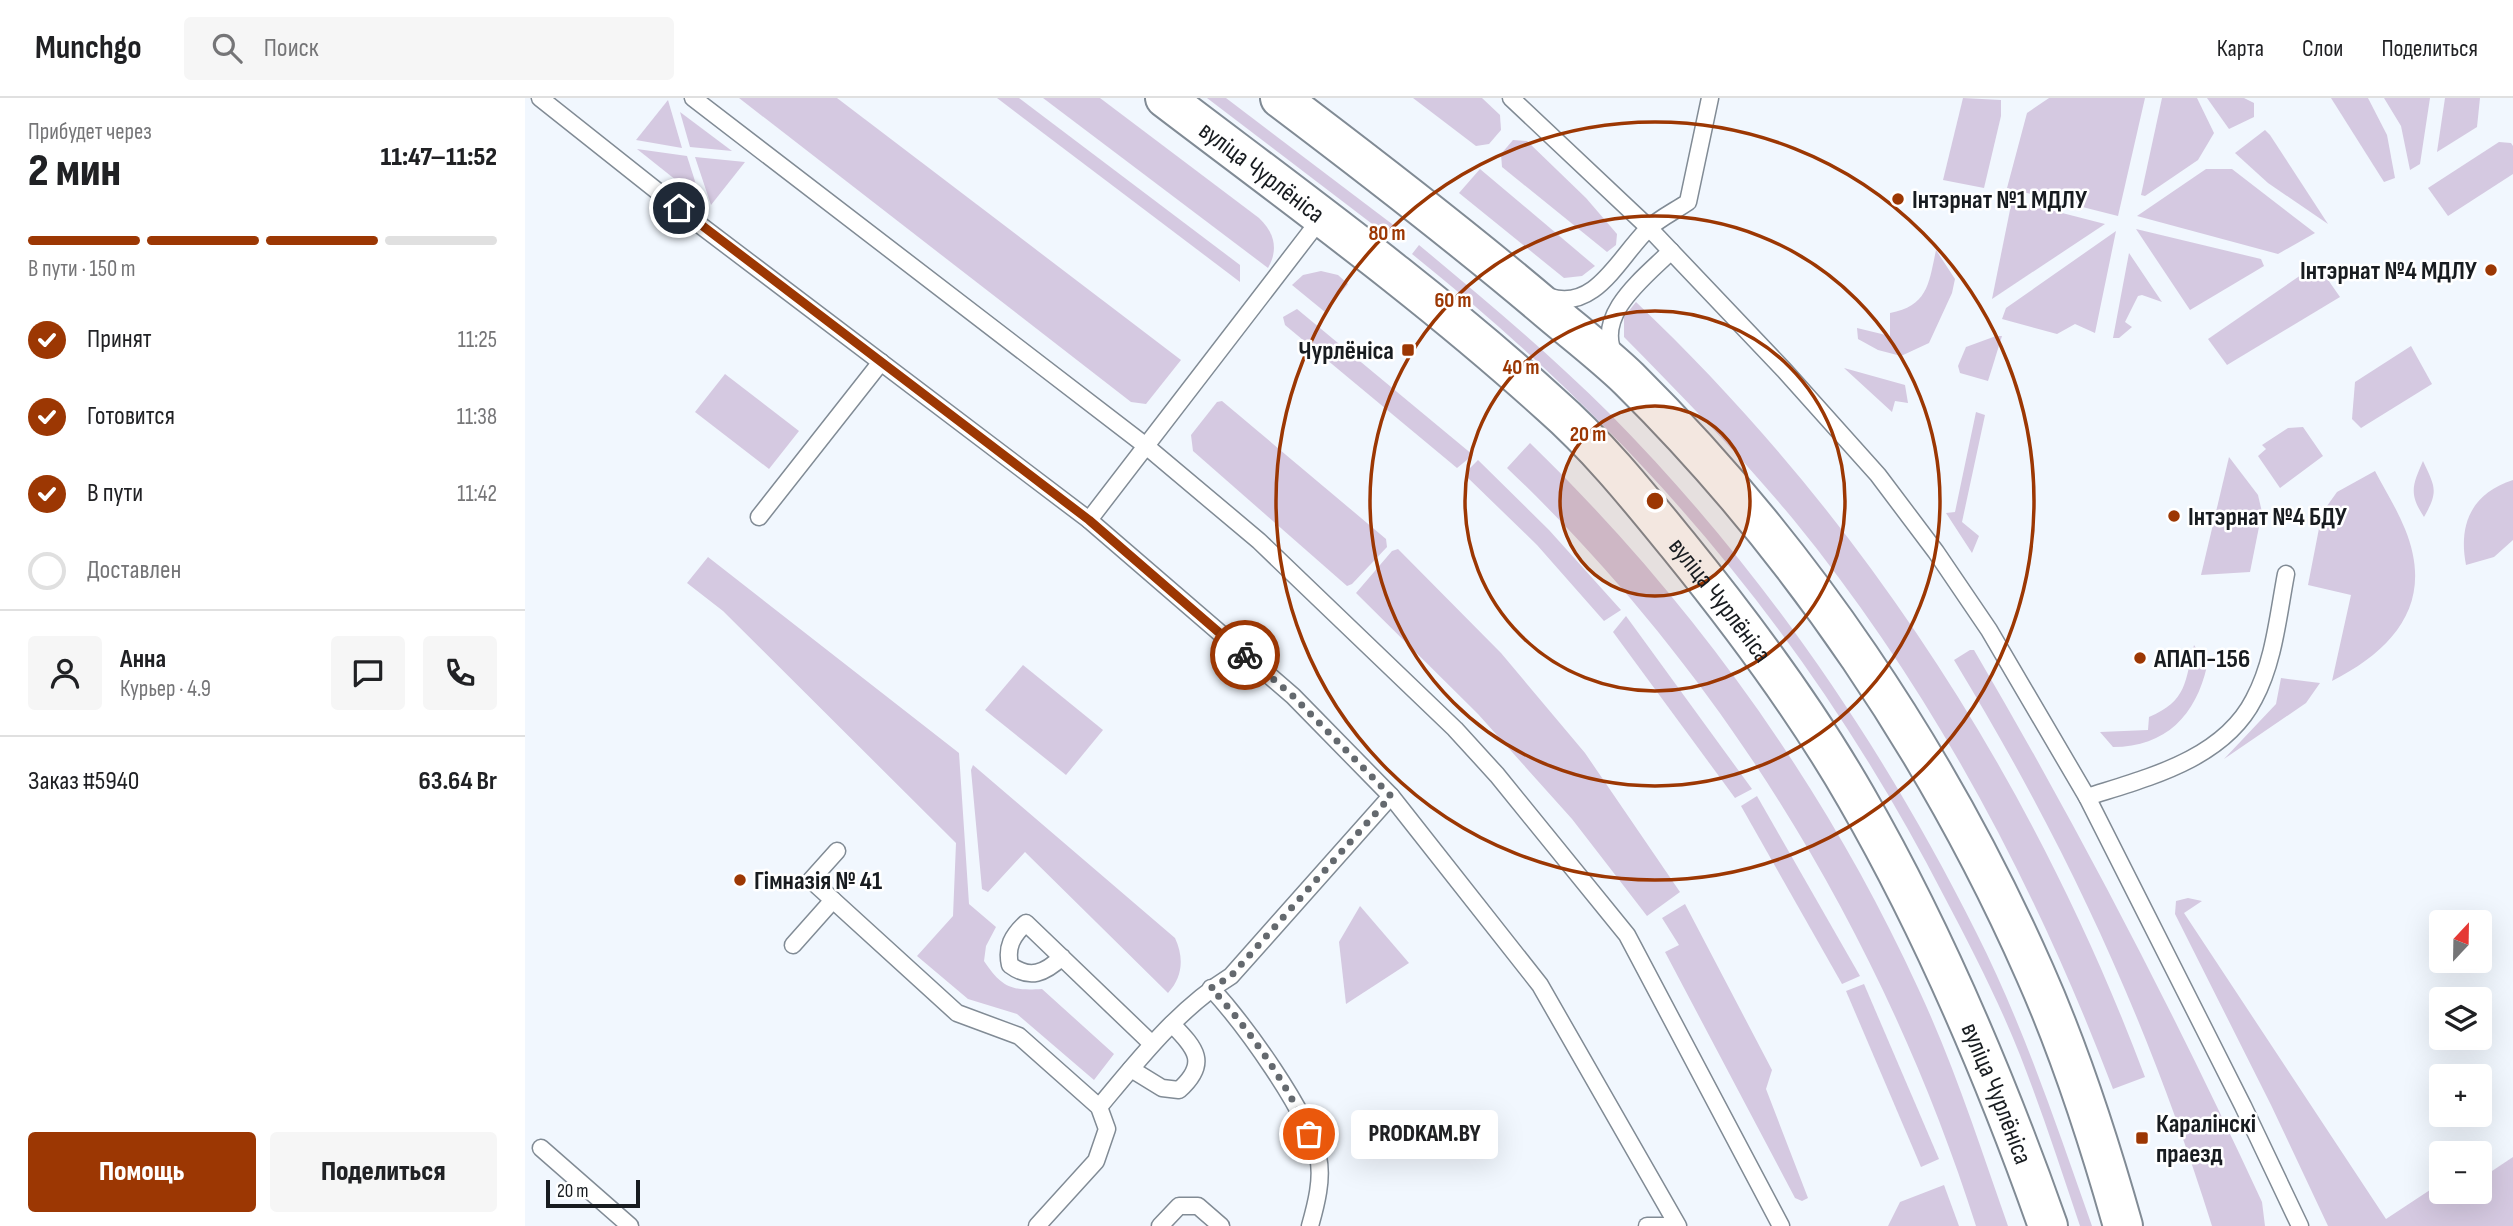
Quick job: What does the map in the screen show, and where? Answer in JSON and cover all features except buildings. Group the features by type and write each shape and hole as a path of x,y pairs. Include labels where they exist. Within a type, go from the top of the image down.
{"main road":[{"name":"вуліца Чурлёніса","path":"1165,98 1322,217 1552,405 1624,479 1735,614 1855,796 1913,904 2014,1135 2048,1226"},
{"path":"1280,98 1524,289 1626,377 1713,467 1798,573 1883,695 1965,831 2036,975 2102,1153 2123,1226"}],"lane":[{"path":"540,98 1089,520 1293,696 1391,796 1540,985 1678,1226"},
{"path":"693,98 1146,446 1269,550 1455,729 1627,935 1781,1226"},
{"path":"1511,98 1649,228 1878,475 1989,630 2087,797 2243,1105 2300,1226"},
{"path":"1524,289 1565,302 1584,298 1649,228 1688,202 1710,98"},
{"path":"1089,520 1322,217"},
{"path":"1626,377 1611,348 1608,333 1623,302 1671,251"},
{"path":"759,517 881,362"},
{"path":"2087,797 2193,760 2230,731 2254,701 2270,659 2286,574"},
{"path":"1099,1107 1172,1024 1211,988 1231,976 1391,796"},
{"path":"837,851 811,880 957,1013 1019,1036 1099,1107 1107,1129 1096,1161 1037,1226"},
{"path":"793,945 833,900"},
{"path":"1062,957 1049,969 1034,975 1020,973 1010,965 1007,950 1017,931 1026,923 1062,957 1152,1044"},
{"path":"1211,988 1232,1011 1299,1110 1318,1158 1317,1203 1310,1226"},
{"path":"1131,1069 1162,1088 1179,1090 1193,1077 1198,1065 1195,1052 1172,1024"},
{"path":"541,1148 630,1226"},
{"path":"1160,1226 1179,1206 1198,1206 1221,1226"},
{"path":"1647,1226 1667,1226"}],"shaded area":[{"path":"739,98 837,98 1181,360 1146,404 1131,402"},
{"path":"997,98 1019,98 1240,265 1240,282"},
{"path":"1043,98 1100,98 1259,218 1273,241 1273,254 1268,268"},
{"path":"1207,98 1226,98 1396,227 1388,236"},
{"path":"1413,98 1482,98 1500,115 1501,130 1489,144 1476,146"},
{"path":"1963,98 2001,100 2001,116 1984,188 1943,180"},
{"path":"2049,98 2145,98 2118,216 2007,188 2027,113"},
{"path":"2162,98 2197,98 2214,133 2198,160 2145,196 2141,195"},
{"path":"2207,98 2244,98 2254,103 2254,117 2229,129"},
{"path":"2331,98 2368,98 2387,135 2395,178 2384,182"},
{"path":"2384,98 2430,98 2420,164 2410,170 2401,126"},
{"path":"2445,98 2480,98 2477,127 2437,152"},
{"path":"668,100 682,148 636,140"},
{"path":"680,112 732,151 690,147"},
{"path":"2265,130 2328,224 2268,183 2235,153"},
{"path":"1513,140 1527,141 1586,198 1617,234 1616,245 1607,252 1502,167 1501,154"},
{"path":"2499,142 2511,143 2513,146 2513,174 2448,216 2428,188"},
{"path":"637,149 687,156 701,200"},
{"path":"695,157 745,162 711,205"},
{"path":"1480,169 1595,266 1582,276 1564,278 1459,193"},
{"path":"2206,169 2232,169 2315,233 2278,254 2137,216"},
{"path":"2012,200 2105,224 1992,299"},
{"path":"2136,229 2261,259 2264,266 2190,310"},
{"path":"2116,231 2095,333 2075,324 2057,334 2002,319 2006,308"},
{"path":"1419,245 1540,348 1610,414 1717,532 1814,659 1900,792 1976,932 2025,1041 2092,1226 2080,1226 2020,1055 1975,956 1893,803 1837,714 1777,628 1713,547 1645,469 1572,395 1494,323 1412,254"},
{"path":"1936,250 1955,279 1952,293 1929,343 1901,356 1878,350 1858,339 1857,328 1890,336 1890,313 1912,305 1925,291"},
{"path":"2129,253 2162,302 2138,296 2125,322 2132,327 2119,338 2113,338"},
{"path":"2317,264 2340,297 2227,365 2208,339"},
{"path":"1321,271 1338,275 1348,284 1325,312 1292,285 1303,275"},
{"path":"1636,302 1719,385 1796,473 1868,565 1935,661 1996,760 2051,863 2101,968 2145,1077 2113,1089 2050,937 1976,791 1935,720 1891,651 1793,519 1732,449 1624,337 1624,317"},
{"path":"1297,309 1473,455 1457,468 1285,325 1283,317"},
{"path":"2002,336 1988,381 1960,373 1958,366 1966,347"},
{"path":"2411,346 2432,384 2361,428 2352,419 2355,382"},
{"path":"1844,368 1905,385 1908,403 1895,401 1892,412"},
{"path":"725,374 799,431 769,469 695,412"},
{"path":"1222,401 1386,539 1387,547 1352,584 1347,586 1193,451 1191,435 1217,402"},
{"path":"1976,412 1985,415 1962,522 1979,536 1972,553 1946,513 1955,512"},
{"path":"2303,427 2323,456 2280,488 2258,456 2266,449 2262,445 2288,428"},
{"path":"1530,443 1589,503 1699,630 1797,767 1841,839 1881,913 1931,1017 2008,1226 1976,1226 1939,1120 1895,1016 1845,915 1789,817 1727,723 1659,634 1586,548 1507,468"},
{"path":"2229,457 2258,495 2262,512 2250,572 2201,575"},
{"path":"1478,460 1549,530 1621,610 1604,621 1537,545 1467,477 1467,471"},
{"path":"2423,461 2434,489 2432,501 2424,517 2414,496 2416,477"},
{"path":"2375,471 2402,522 2413,555 2415,579 2412,601 2391,638 2374,654 2332,681 2351,595 2308,585 2322,513 2337,492"},
{"path":"2513,480 2513,540 2494,557 2466,565 2464,536 2471,512 2487,493"},
{"path":"1398,549 1501,653 1585,753 1680,892 1647,916 1572,819 1478,714 1356,593 1392,551"},
{"path":"708,557 959,753 969,904 996,927 986,946 984,961 996,977 1009,986 1042,989 1114,1054 1094,1080 1017,1014 968,999 917,956 953,916 956,843 723,611 687,583"},
{"path":"1626,616 1752,789 1735,798 1613,632"},
{"path":"2194,645 2207,666 2202,684 2186,713 2176,725 2149,741 2132,746 2113,747 2100,732 2148,730 2149,717 2178,697 2186,680"},
{"path":"1974,650 2051,785 2160,992 2262,1202 2265,1226 2212,1226 2160,1076 2101,935 2033,798 1954,660"},
{"path":"1023,665 1103,730 1066,775 985,710"},
{"path":"2281,678 2320,683 2306,703 2224,759 2276,704"},
{"path":"973,765 1175,938 1181,967 1177,980 1168,993 1025,852 988,892 982,889 971,770"},
{"path":"1757,796 1860,976 1842,984 1741,806"},
{"path":"2188,898 2202,901 2184,913 2386,1219 2429,1191 2429,1204 2492,1204 2492,1171 2513,1157 2513,1226 2328,1226 2175,914 2176,901"},
{"path":"1685,904 1772,1070 1766,1089 1808,1198 1802,1201 1795,1198 1665,952 1679,945 1662,918"},
{"path":"1360,906 1409,963 1346,1004 1339,942"},
{"path":"1864,984 1939,1159 1921,1167 1846,991"},
{"path":"1944,1185 1959,1226 1888,1226 1900,1202"}],"way so far":[{"path":"1245,655 1293,696 1391,796 1231,976 1211,988 1232,1011 1299,1110 1309,1134"}],"place":[{"name":"Інтэрнат №1 МДЛУ","path":"1898,199"},
{"name":"Інтэрнат №4 МДЛУ","path":"2491,270"},
{"name":"Чурлёніса","path":"1408,350"},
{"name":"Інтэрнат №4 БДУ","path":"2174,516"},
{"name":"АПАП-156","path":"2140,658"},
{"name":"Гімназія № 41","path":"740,880"},
{"name":"PRODKAM.BY","path":"1309,1134"},
{"name":"Каралінскі праезд","path":"2142,1138"}],"route":[{"path":"679,208 1089,520 1245,655"}]}
